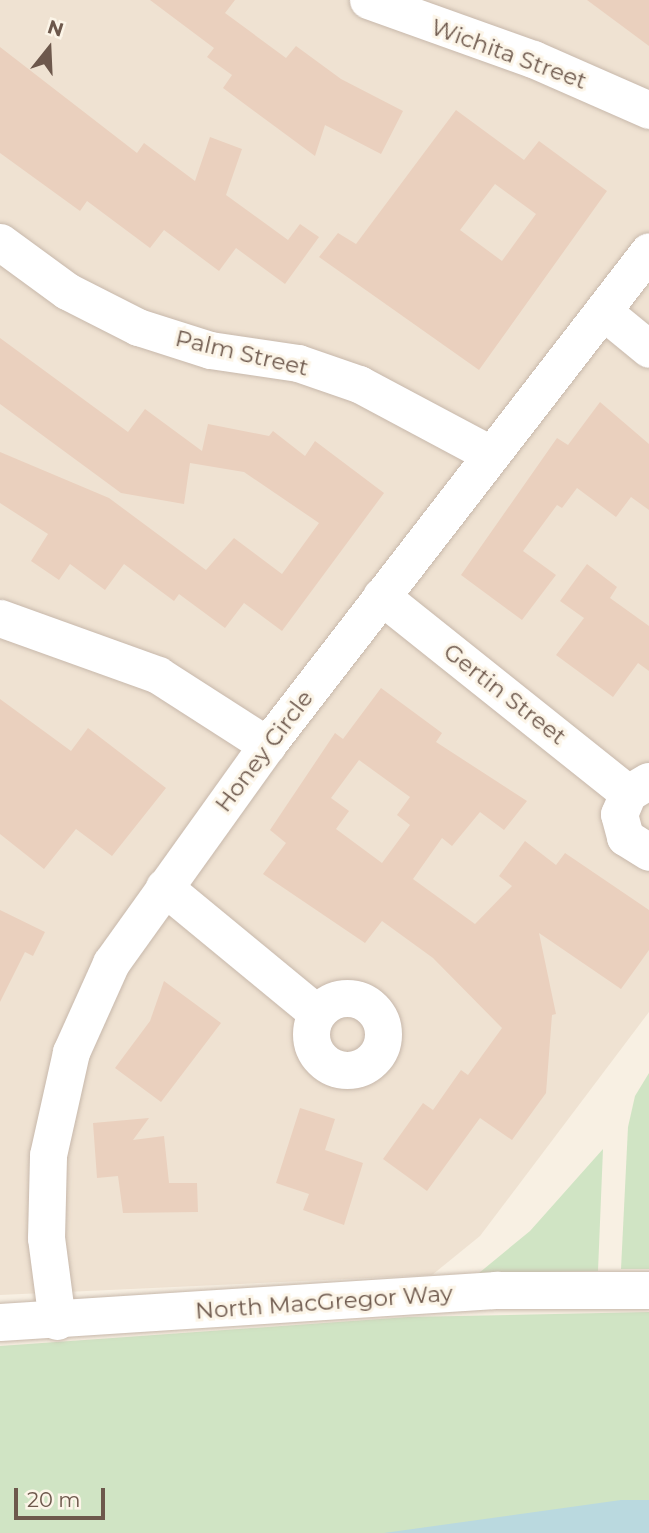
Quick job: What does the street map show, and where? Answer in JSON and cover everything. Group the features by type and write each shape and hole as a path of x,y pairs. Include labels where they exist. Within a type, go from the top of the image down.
{"street":[{"name":"Wichita Street","path":"368,0 533,59 649,110"},
{"name":"Palm Street","path":"0,242 67,291 138,327 210,350 298,363 359,384 491,454"},
{"name":"Honey Circle","path":"57,1321 46,1238 48,1155 71,1052 111,962 267,745 649,251"},
{"path":"604,312 649,349"},
{"name":"Gertin Street","path":"381,596 639,787 621,826 634,846 649,852"},
{"path":"0,618 158,674 267,745"},
{"path":"164,887 317,1013"},
{"name":"North MacGregor Way","path":"0,1322 57,1321 498,1290 649,1290"}],"shaded area":[{"path":"0,0 649,0 649,1012 480,1236 432,1275 0,1295"}],"green space":[{"path":"649,1073 649,1269 621,1269 628,1127 635,1096"},
{"path":"603,1149 598,1271 479,1273 530,1231"},
{"path":"649,1312 649,1533 0,1533 0,1346 408,1317"}],"water":[{"path":"621,1500 649,1500 649,1533 384,1533"}],"building":[{"path":"150,0 235,0 225,13 286,58 296,46 341,79 403,111 381,154 325,125 315,156 223,88 232,75 207,57 214,48"},
{"path":"587,0 649,0 649,46"},
{"path":"0,47 137,153 144,143 195,181 210,137 242,149 226,195 288,240 300,224 319,237 285,284 236,248 219,271 164,230 150,248 87,201 80,211 0,153"},
{"path":"456,110 524,160 539,141 607,191 479,370 319,257 338,233 356,244","holes":["495,184 536,214 502,261 460,230"]},
{"path":"0,338 128,432 145,409 202,451 208,424 269,436 273,431 305,456 315,441 384,493 282,631 244,603 225,628 179,594 174,601 124,564 105,590 70,564 59,580 31,561 48,534 0,503 0,452 109,498 206,570 234,538 282,574 319,523 244,472 190,463 184,504 121,493 0,404"},
{"path":"600,402 649,444 649,510 631,497 616,517 577,488 562,508 557,505 523,551 556,575 522,620 461,575 557,438 568,445"},
{"path":"587,564 617,587 610,598 649,626 649,671 638,663 613,697 556,655 584,618 560,601"},
{"path":"381,688 442,733 436,742 527,801 504,830 480,812 452,846 442,838 413,879 475,924 512,886 499,876 525,841 556,865 565,853 649,910 649,950 621,989 539,933 556,1014 552,1015 546,1093 512,1140 480,1118 427,1191 383,1159 423,1103 433,1110 461,1070 468,1075 502,1028 433,958 382,921 365,943 263,874 286,843 270,830 335,733 343,739","holes":["359,760 410,797 397,815 410,825 382,863 336,829 349,811 331,798"]},
{"path":"0,699 71,751 88,728 166,788 112,856 76,829 44,869 0,834"},
{"path":"0,910 45,932 33,956 25,952 0,1002"},
{"path":"164,981 221,1023 161,1102 115,1068 150,1021"},
{"path":"300,1108 335,1119 325,1150 363,1163 344,1225 303,1210 309,1194 276,1183"},
{"path":"149,1118 133,1140 164,1136 169,1183 197,1183 198,1212 123,1213 118,1176 97,1178 93,1123"}]}
